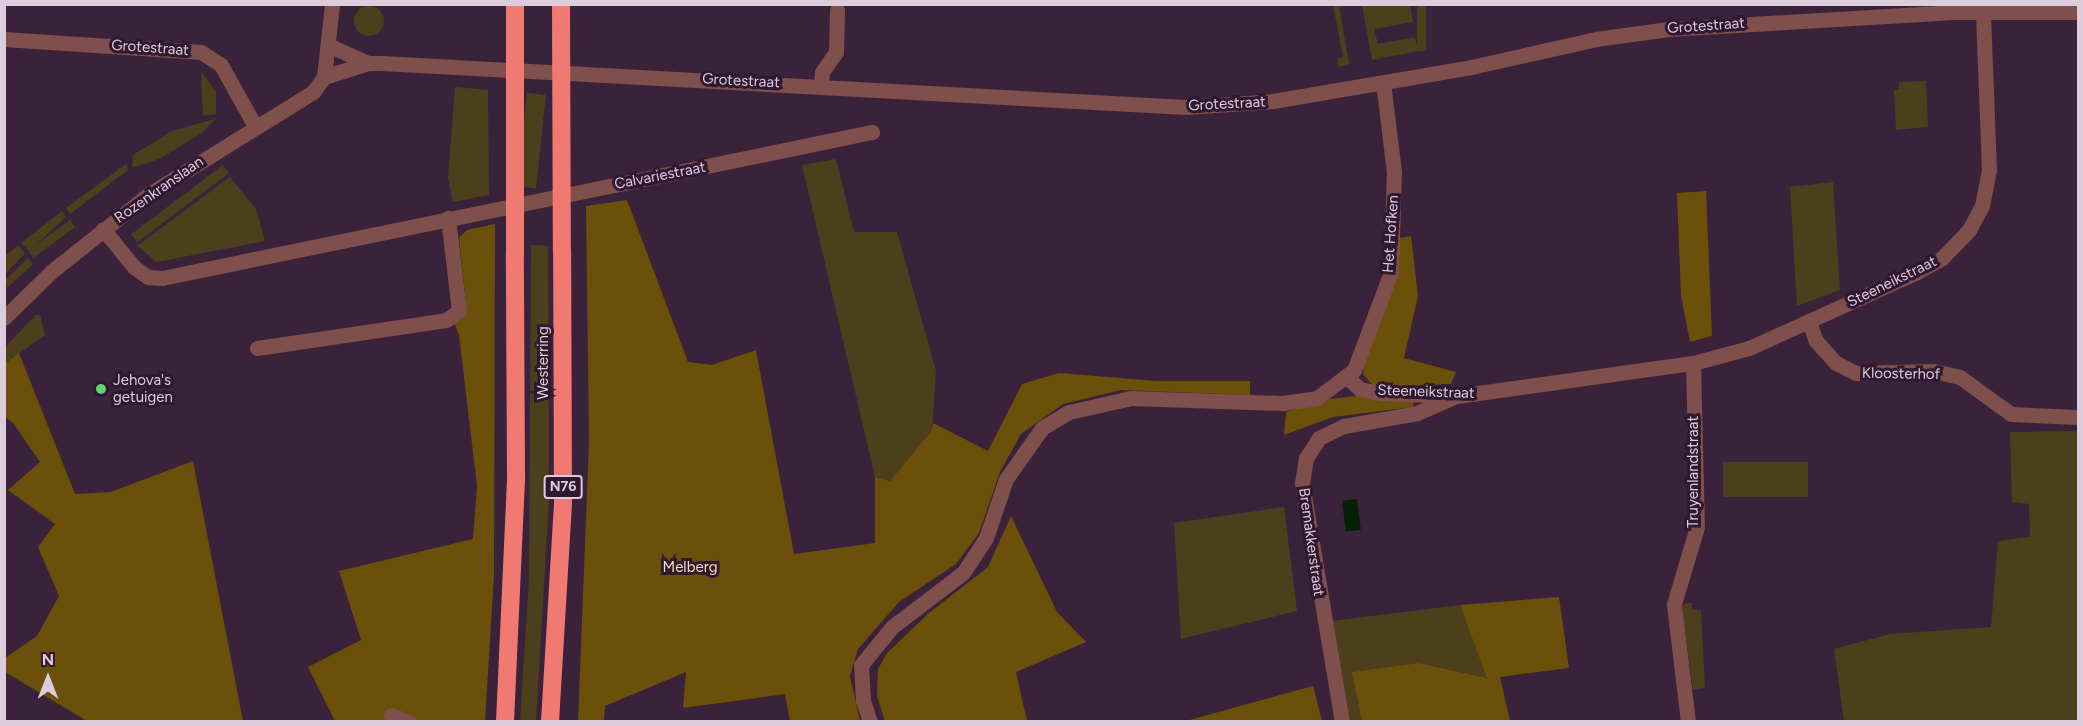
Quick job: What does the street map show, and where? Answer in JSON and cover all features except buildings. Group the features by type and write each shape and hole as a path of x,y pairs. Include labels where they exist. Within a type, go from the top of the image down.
{"highway":[{"name":"Westerring","path":"505,722 516,476 515,4"},
{"name":"Westerring","path":"550,722 563,502 561,4"}],"street":[{"path":"324,77 332,4"},
{"path":"821,86 822,72 836,52 837,10"},
{"name":"Grotestraat","path":"324,77 368,63 1186,107 1272,101 1383,83 1596,39 1822,12 1983,14 2079,12"},
{"name":"Steeneikstraat","path":"1348,378 1360,389 1381,393 1457,396 1694,363 1749,348 1917,272 1942,258 1969,231 1982,206 1989,170 1983,14"},
{"name":"Grotestraat","path":"4,39 201,52 221,65 255,126"},
{"name":"Grotestraat","path":"328,45 368,63"},
{"name":"Rozenkranslaan","path":"4,318 44,277 149,194 255,126 303,99 324,77"},
{"name":"Het Hofken","path":"1348,378 1390,272 1394,171 1383,83"},
{"name":"Calvariestraat","path":"103,229 134,267 148,277 162,278 872,132"},
{"path":"256,348 446,320 459,311 448,218"},
{"name":"Kloosterhof","path":"1809,322 1816,341 1836,363 1856,373 1934,371 1959,377 2011,414 2079,417"},
{"name":"Truyenlandstraat","path":"1688,722 1674,604 1697,527 1694,363"},
{"path":"870,722 863,701 861,666 892,627 963,573 986,538 1005,478 1042,428 1069,412 1131,398 1282,403 1317,398 1348,378"},
{"name":"Bremakkerstraat","path":"1342,722 1302,483 1306,458 1319,438 1344,426 1417,413 1457,396"},
{"path":"391,715 409,722"}],"shaded area":[{"path":"1333,5 1339,5 1349,64 1338,67 1337,59 1343,57"},
{"path":"1362,5 1410,5 1413,22 1374,29 1378,44 1415,37 1418,51 1372,60"},
{"path":"1417,5 1426,5 1426,51 1417,51"},
{"path":"369,6 380,10 384,21 380,32 369,36 358,32 354,21 358,10"},
{"path":"201,71 216,92 216,114 203,116"},
{"path":"1926,81 1928,127 1896,130 1894,90 1899,90 1899,82"},
{"path":"455,87 488,90 489,195 453,202 448,178"},
{"path":"527,93 546,95 536,188 517,186"},
{"path":"215,119 202,133 159,159 132,168 133,155 172,131"},
{"path":"836,159 854,232 897,232 936,371 932,430 890,481 875,477 802,165"},
{"path":"126,164 128,170 70,214 66,208"},
{"path":"223,165 229,173 137,242 131,234"},
{"path":"230,177 256,209 265,241 157,262 137,246"},
{"path":"1833,182 1840,290 1797,306 1790,187"},
{"path":"62,211 66,217 29,251 21,243"},
{"path":"70,220 75,227 33,258 28,251"},
{"path":"18,245 25,254 5,274 5,256"},
{"path":"531,245 548,246 549,500 536,721 520,722 529,578"},
{"path":"28,258 33,264 7,288 5,280"},
{"path":"36,315 40,315 45,335 5,364 5,347"},
{"path":"2078,431 2078,721 1844,721 1834,649 1890,634 1991,627 1998,541 2030,537 2029,504 2012,502 2010,432"},
{"path":"1723,462 1808,462 1808,497 1723,497"},
{"path":"1357,499 1361,530 1346,532 1342,501"},
{"path":"1284,507 1297,611 1181,639 1174,523"},
{"path":"1692,603 1692,610 1701,610 1705,688 1693,690 1682,606"},
{"path":"1460,605 1488,678 1419,663 1353,672 1362,721 1350,721 1331,621"}],"green space":[{"path":"1706,191 1712,336 1690,342 1681,296 1677,193"},
{"name":"Melberg","path":"627,200 688,362 712,365 756,350 794,554 875,543 875,477 890,481 932,430 933,423 988,451 1022,384 1059,373 1156,381 1250,381 1250,395 1121,390 1063,404 1021,434 1000,472 979,533 956,564 899,602 858,649 850,676 860,721 790,721 785,694 683,708 686,672 605,706 604,721 578,722 589,442 586,206"},
{"path":"495,224 494,575 485,721 335,721 308,667 361,640 339,571 473,539 477,486 459,335 454,322 466,303 459,238 467,230"},
{"path":"1411,236 1418,296 1404,358 1456,372 1451,384 1374,387 1363,374 1364,362 1399,238"},
{"path":"19,353 75,494 111,492 193,461 243,721 87,721 5,672 5,658 37,636 59,596 38,547 55,524 8,490 40,462 13,423 5,417 5,364"},
{"path":"1356,396 1414,401 1413,407 1333,417 1284,435 1286,412 1329,399"},
{"path":"1011,516 1057,612 1086,642 1016,672 1027,721 885,721 877,696 878,669 887,653 929,613 988,567"},
{"path":"1559,597 1569,668 1500,677 1510,721 1362,721 1352,672 1419,663 1487,678 1460,605"},
{"path":"1313,686 1322,721 1186,721"}],"place":[{"name":"Jehova's getuigen","path":"101,389"}]}
